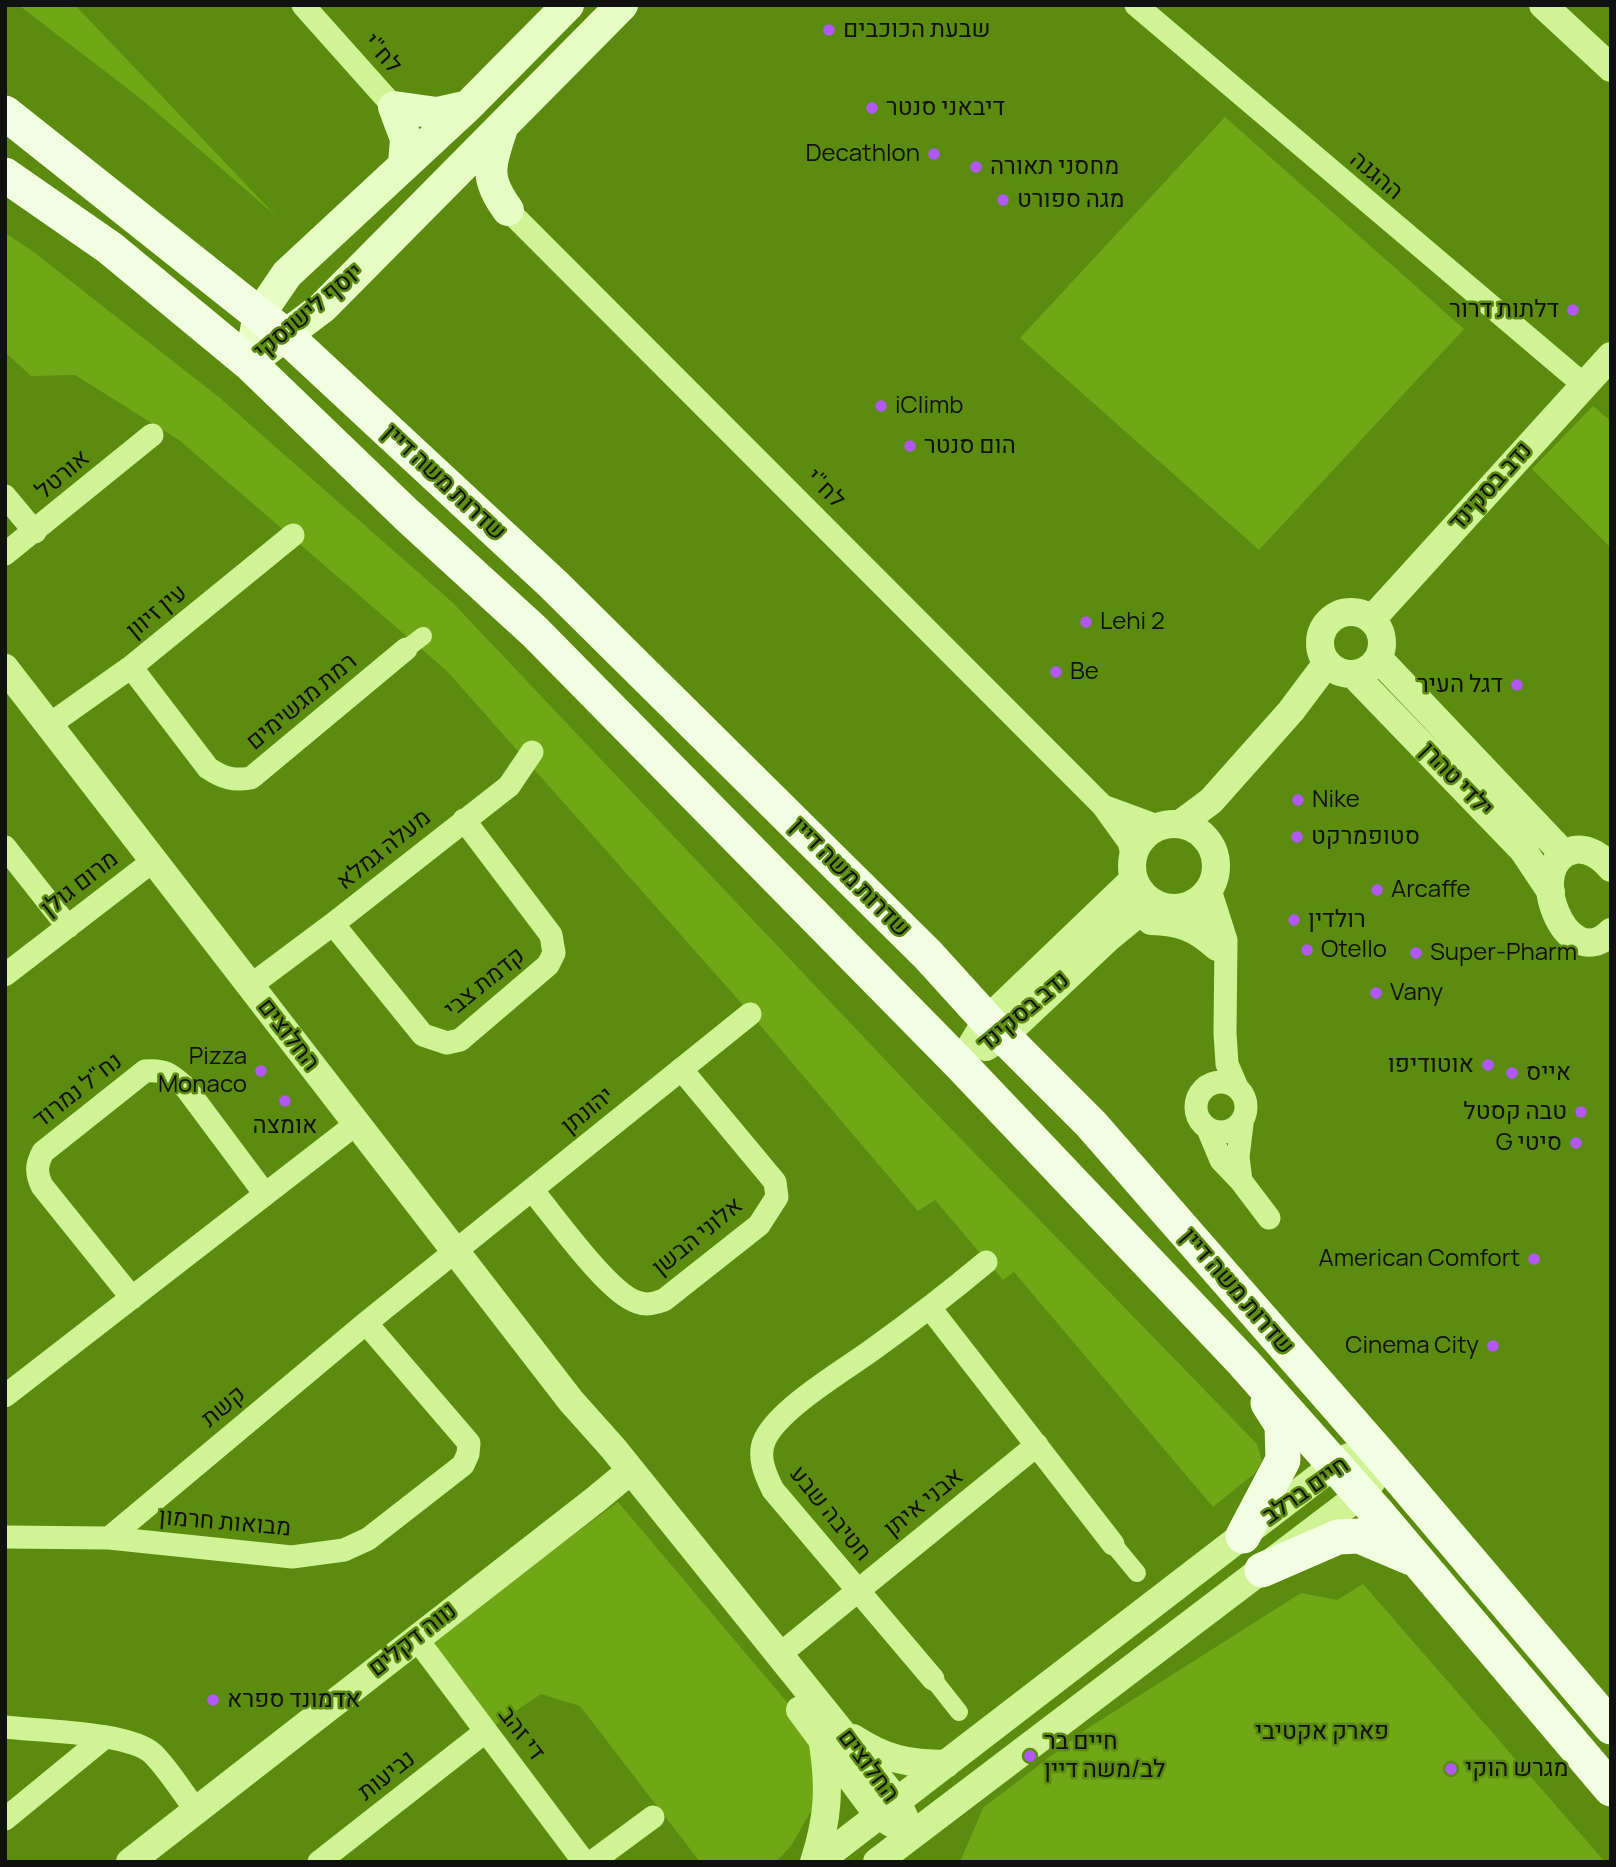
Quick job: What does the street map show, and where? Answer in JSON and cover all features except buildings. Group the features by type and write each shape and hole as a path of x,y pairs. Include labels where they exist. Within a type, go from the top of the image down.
{"main road":[{"name":"יוסף לישנסקי","path":"249,363 272,326 287,274 468,106 568,5"},
{"name":"יוסף לישנסקי","path":"272,326 323,307 622,5"},
{"path":"404,164 406,139 394,107 437,113 468,106"},
{"name":"שדרות משה דיין","path":"5,113 272,326 553,584 928,955 1091,1124 1381,1456 1611,1727"},
{"path":"502,128 492,156 491,174 495,192 508,210"},
{"name":"שדרות משה דיין","path":"5,175 110,248 249,363 534,632 960,1064 1243,1362 1611,1788"},
{"path":"434,196 483,196 508,210"},
{"path":"1243,1362 1282,1425 1284,1452 1273,1481 1243,1536"},
{"path":"1262,1570 1338,1537 1359,1536 1415,1559"}],"street":[{"name":"לח\"י","path":"303,5 394,107"},
{"name":"ההגנה","path":"1136,5 1584,385"},
{"path":"1543,5 1611,68"},
{"name":"לח\"י","path":"508,210 1103,806 1129,842 1134,869"},
{"name":"נדב בסקינד","path":"1372,619 1611,356"},
{"name":"אורטל","path":"5,554 152,435"},
{"path":"5,496 35,532"},
{"name":"עין זיוון","path":"49,725 131,667 293,535"},
{"path":"1354,612 1372,619 1382,638 1380,659 1362,673 1341,670 1320,643 1322,633 1327,624 1344,613 1354,612"},
{"name":"רמת מגשימים","path":"131,667 208,768 221,777 236,780 251,778 414,643"},
{"name":"ילדי טהרן","path":"1380,659 1563,853"},
{"name":"החלוצים","path":"5,668 571,1401 625,1475 779,1655 833,1735 912,1835"},
{"path":"1170,825 1194,829 1206,837 1217,864 1215,877 1199,898 1175,908 1152,902 1140,891 1134,869 1142,839 1211,801 1291,712 1341,670"},
{"path":"1210,845 1214,829 1228,809 1341,670"},
{"name":"ילדי טהרן","path":"1341,670 1523,850 1551,892 1556,915 1568,933 1579,940 1605,945"},
{"name":"מעלה גמלא","path":"250,986 509,786 537,750"},
{"name":"לח\"י","path":"1103,806 1170,825"},
{"name":"קדמת צבי","path":"333,924 423,1035 447,1043 460,1040 548,965 554,953 551,935 464,820"},
{"path":"5,847 68,927"},
{"path":"1551,892 1552,867 1563,853 1576,849 1587,850 1609,863"},
{"name":"מרום גולן","path":"5,975 153,861"},
{"name":"נדב בסקינד","path":"960,1064 996,1027 1134,869"},
{"path":"1199,898 1217,947 1225,986"},
{"path":"1199,898 1226,940 1227,1064 1246,1101 1247,1109 1237,1157 1241,1181"},
{"name":"נדב בסקינד","path":"996,1027 1152,902"},
{"path":"1113,934 1143,920 1171,922 1191,927 1217,947"},
{"name":"יהונתן","path":"455,1252 752,1013"},
{"path":"1206,1086 1211,1063 1225,1033"},
{"name":"אלוני הבשן","path":"532,1190 613,1287 639,1303 650,1304 664,1300 759,1225 777,1197 775,1182 681,1069"},
{"name":"נח\"ל נמרוד","path":"132,1298 42,1186 37,1174 43,1152 145,1071 160,1070 171,1075 186,1088 265,1194"},
{"path":"1237,1087 1222,1081 1206,1086 1200,1092 1196,1108 1198,1116 1209,1129 1221,1160 1269,1218"},
{"path":"5,1396 356,1124"},
{"path":"1209,1129 1225,1132 1242,1124"},
{"name":"קשת","path":"108,1538 455,1252"},
{"name":"חטיבה שבע","path":"959,1712 773,1490 763,1470 762,1456 764,1441 785,1413 930,1308 990,1259"},
{"path":"930,1308 1137,1573"},
{"name":"מבואות חרמון","path":"108,1538 292,1557 344,1550 368,1539 463,1465 468,1454 468,1443 366,1323"},
{"name":"אבני איתן","path":"779,1655 1037,1445"},
{"name":"חיים ברלב","path":"816,1862 1333,1466 1349,1457 1381,1456 1372,1481 1360,1495 877,1862"},
{"name":"החלוצים","path":"625,1475 643,1511 833,1735"},
{"name":"נווה דקלים","path":"130,1862 625,1475"},
{"path":"5,1537 108,1538"},
{"name":"די זהב","path":"416,1638 584,1862"},
{"path":"5,1727 105,1737 141,1745 153,1754 195,1810"},
{"name":"נביעות","path":"319,1862 486,1731"},
{"path":"816,1862 828,1807 828,1773 833,1735 913,1764 946,1764"},
{"path":"5,1819 105,1737"},
{"path":"592,1862 653,1816"}],"green space":[{"path":"75,5 276,216 140,98 21,7"},
{"path":"1225,117 1464,329 1259,550 1020,338"},
{"path":"5,233 31,250 220,398 453,603 927,1104 1257,1444 1262,1461 1255,1473 1213,1507 1014,1272 1003,1280 935,1200 918,1211 743,1005 447,671 179,440 75,375 31,376 5,352"},
{"path":"1593,406 1611,421 1611,548 1532,469"},
{"path":"618,1502 791,1707 807,1733 814,1758 814,1806 791,1846 776,1862 700,1862 580,1706 541,1694 495,1725 429,1642"},
{"name":"פארק אקטיבי","path":"1363,1584 1605,1862 960,1862 983,1808 1085,1730 1301,1593 1337,1600"}],"place":[{"name":"שבעת הכוכבים","path":"829,30"},
{"name":"דיבאני סנטר","path":"872,108"},
{"name":"Decathlon","path":"934,154"},
{"name":"מחסני תאורה","path":"976,167"},
{"name":"מגה ספורט","path":"1003,200"},
{"name":"דלתות דרור","path":"1573,310"},
{"name":"iClimb","path":"881,406"},
{"name":"הום סנטר","path":"910,446"},
{"name":"Lehi 2","path":"1086,622"},
{"name":"Be","path":"1056,672"},
{"name":"דגל העיר","path":"1517,685"},
{"name":"Nike","path":"1298,800"},
{"name":"סטופמרקט","path":"1297,837"},
{"name":"Arcaffe","path":"1377,890"},
{"name":"רולדין","path":"1294,920"},
{"name":"Otello","path":"1307,950"},
{"name":"Super-Pharm","path":"1416,953"},
{"name":"Vany","path":"1376,993"},
{"name":"אוטודיפו","path":"1488,1065"},
{"name":"Pizza Monaco","path":"261,1071"},
{"name":"אייס","path":"1512,1073"},
{"name":"אומצה","path":"285,1101"},
{"name":"טבה קסטל","path":"1581,1112"},
{"name":"G סיטי","path":"1576,1143"},
{"name":"American Comfort","path":"1534,1259"},
{"name":"Cinema City","path":"1493,1346"},
{"name":"אדמונד ספרא","path":"213,1700"},
{"name":"חיים בר לב/משה דיין","path":"1030,1756"},
{"name":"מגרש הוקי","path":"1451,1769"}]}
